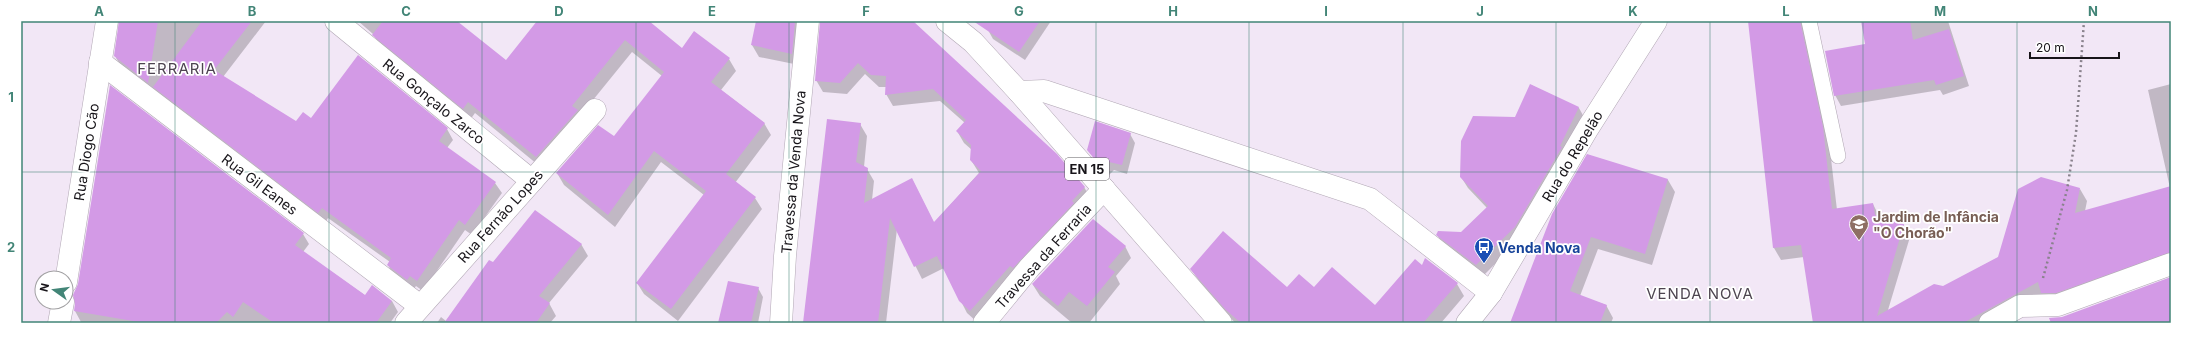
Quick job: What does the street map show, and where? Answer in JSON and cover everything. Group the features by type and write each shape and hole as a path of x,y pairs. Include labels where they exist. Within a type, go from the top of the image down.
{"street":[{"name":"Rua Diogo Cão","path":"68,270 107,21"},
{"name":"Rua Gonçalo Zarco","path":"336,21 532,181"},
{"name":"Travessa da Venda Nova","path":"781,323 785,256 808,21"},
{"name":"EN 15","path":"947,21 972,42 1019,92 1221,323"},
{"name":"Rua do Repelão","path":"1467,323 1491,293 1588,128 1656,21"},
{"name":"Rua Gil Eanes","path":"100,62 420,306"},
{"path":"1019,92 1044,90 1370,199 1491,293"},
{"name":"Rua Fernão Lopes","path":"406,323 595,110"},
{"name":"Travessa da Ferraria","path":"984,323 1030,267 1104,189"},
{"path":"1990,323 2020,306 2058,305 2171,264"}],"lane":[{"path":"1809,21 1838,156"}],"path":[{"path":"2037,305 2067,190 2076,133 2084,21"}],"building":[{"path":"119,21 158,21 148,83 114,56"},
{"path":"202,21 252,21 214,70 296,121 303,112 311,118 358,55 448,128 439,141 496,182 465,225 459,220 417,281 410,276 407,280 387,265 391,258 322,208 318,213 153,87"},
{"path":"383,21 457,21 506,60 537,21 649,21 682,48 694,31 730,58 711,82 765,123 726,174 756,197 671,309 636,283 706,191 654,151 608,215 556,173 598,125 614,136 664,72 625,40 572,106 578,110 536,157 468,102 463,109 372,35"},
{"path":"756,21 795,21 792,54 751,45"},
{"path":"820,21 913,21 1057,154 1085,187 1072,201 1074,203 1013,268 1010,266 970,311 959,301 937,256 914,267 890,218 878,323 803,323 827,119 861,123 856,162 868,168 864,203 912,178 934,222 981,171 970,160 971,145 956,131 966,120 933,89 885,95 886,76 871,75 858,63 840,83 815,81"},
{"path":"973,21 1040,21 1019,52"},
{"path":"1748,21 1800,21 1823,127 1832,209 1873,203 1875,215 1904,224 1877,316 1934,284 1943,286 1998,257 2018,189 2041,177 2080,188 2075,213 2171,186 2171,252 2056,293 2041,293 2038,282 1963,323 1813,323 1801,245 1773,248"},
{"path":"1861,21 1910,21 1913,40 1949,29 1964,76 1936,85 1934,80 1834,96 1825,51 1865,44"},
{"path":"1530,84 1579,107 1560,146 1562,147 1515,227 1476,265 1436,235 1438,231 1461,232 1488,206 1460,177 1461,141 1473,116 1515,117"},
{"path":"110,85 304,233 295,245 365,295 372,285 392,301 376,323 274,323 243,302 233,317 227,312 216,323 145,323 74,311 74,293 78,284"},
{"path":"1095,121 1131,133 1122,165 1109,162 1102,168 1087,150"},
{"path":"1587,154 1668,179 1645,254 1591,237 1570,291 1607,305 1600,323 1510,323 1552,214"},
{"path":"535,210 582,244 539,296 550,303 536,323 444,323 489,260 493,262"},
{"path":"1093,219 1126,246 1108,267 1115,272 1087,306 1069,292 1058,306 1032,284"},
{"path":"1223,231 1287,287 1299,274 1314,287 1332,267 1375,305 1415,259 1422,265 1425,258 1458,283 1423,323 1241,323 1226,310 1190,269"},
{"path":"2171,277 2171,323 2051,323 2049,318 2062,317"},
{"path":"728,281 759,287 751,323 718,323"}],"place":[{"name":"Jardim de Infância \"O Chorão\"","path":"1859,241"},
{"name":"Venda Nova","path":"1484,264"}],"district":[{"name":"FERRARIA","path":"177,68"},
{"name":"VENDA NOVA","path":"1700,293"}]}
